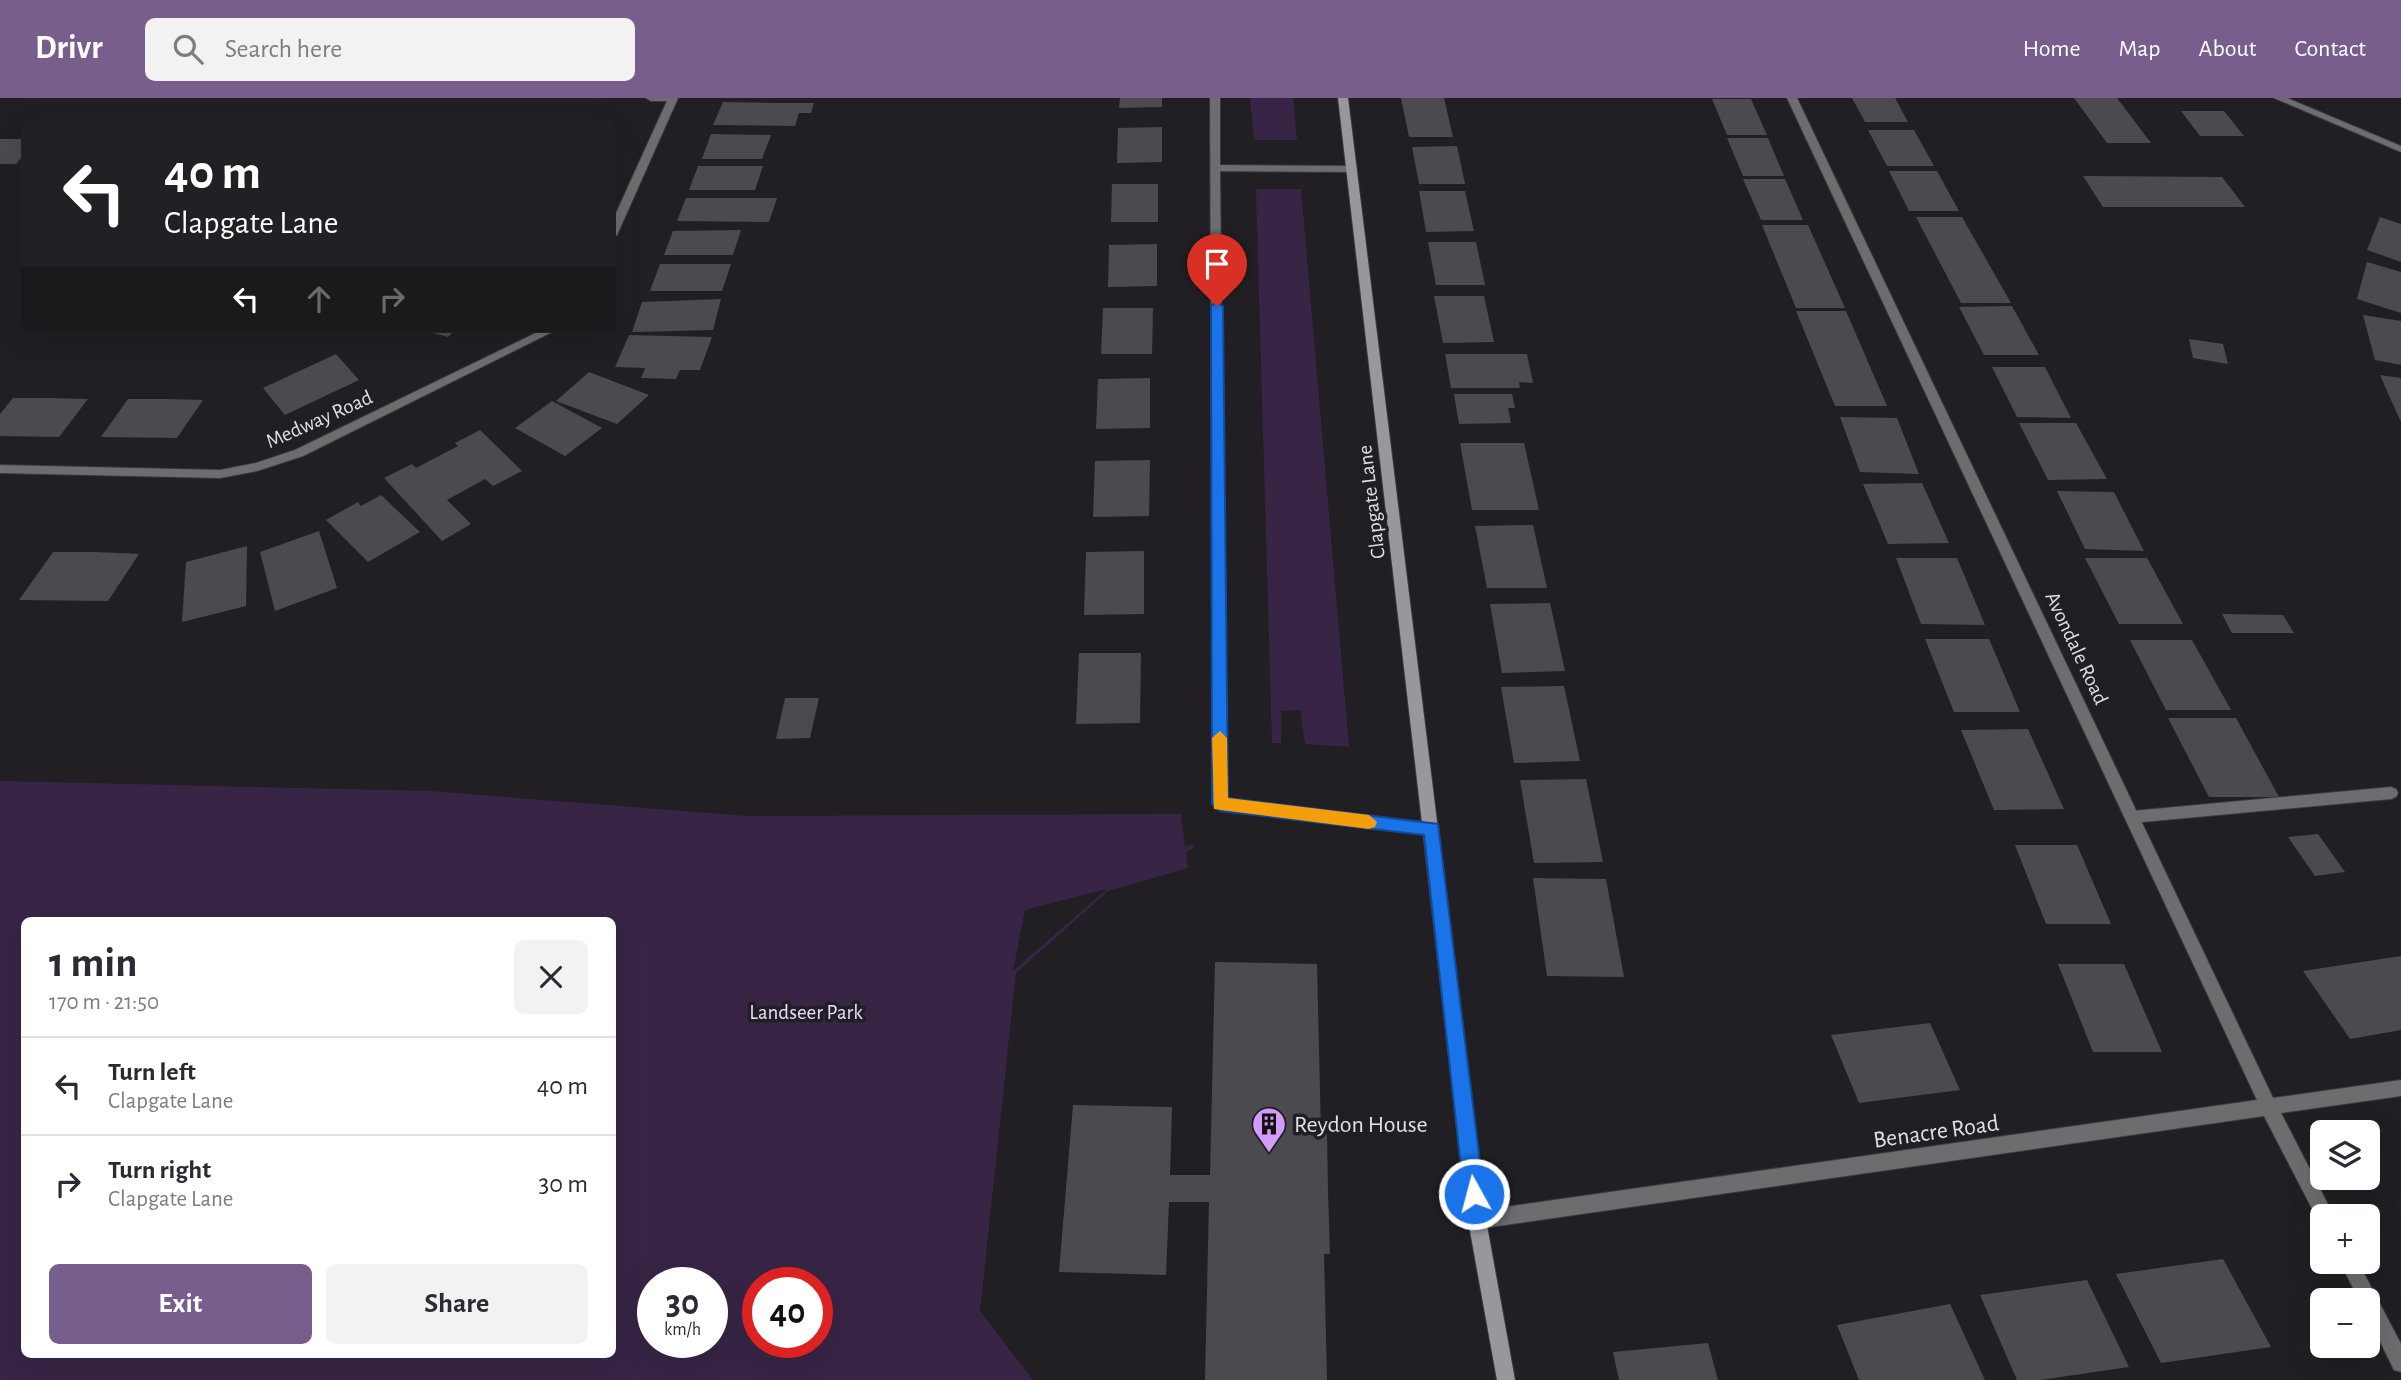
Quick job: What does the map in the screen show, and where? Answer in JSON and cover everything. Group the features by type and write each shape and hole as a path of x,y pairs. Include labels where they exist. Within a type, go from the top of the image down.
{"street":[{"path":"616,226 673,98 651,98"},
{"path":"1215,98 1220,804 1432,829"},
{"name":"Clapgate Lane","path":"1343,98 1477,1220 1506,1380"},
{"name":"Avondale Road","path":"1792,98 2269,1108 2319,1204"},
{"path":"2279,98 2401,149"},
{"path":"1216,168 1352,169"},
{"name":"Medway Road","path":"0,469 220,474 257,467 299,453 545,333"},
{"path":"2132,817 2391,793"},
{"name":"Benacre Road","path":"1477,1220 2401,1088"},
{"path":"2355,1274 2401,1363"}],"green space":[{"path":"1250,98 1293,98 1297,140 1254,140"},
{"path":"1256,189 1301,189 1349,747 1305,744 1300,710 1281,711 1281,743 1272,743"},
{"name":"Landseer Park","path":"0,781 429,791 747,816 1181,814 1185,847 1193,844 1194,848 1186,852 1188,868 1108,891 1016,973 980,1311 1033,1380 0,1380","holes":["1106,890 1013,971 1025,910"]}],"building":[{"path":"1120,98 1162,98 1162,107 1119,108"},
{"path":"1401,98 1444,98 1453,137 1409,137"},
{"path":"1852,98 1895,98 1908,122 1865,122"},
{"path":"2074,98 2117,98 2151,143 2107,143"},
{"path":"1712,99 1751,99 1767,135 1727,135"},
{"path":"723,102 814,103 811,113 799,113 795,126 713,125"},
{"path":"2181,111 2224,111 2244,136 2200,136"},
{"path":"1162,127 1162,162 1117,163 1118,128"},
{"path":"1868,130 1914,130 1934,166 1887,166"},
{"path":"711,134 771,135 762,159 702,159"},
{"path":"1727,138 1768,138 1784,176 1743,176"},
{"path":"0,139 21,139 21,158 16,164 0,164"},
{"path":"1457,146 1465,184 1419,184 1412,147"},
{"path":"698,166 763,166 755,190 689,190"},
{"path":"1889,171 1937,171 1959,211 1909,211"},
{"path":"2083,176 2222,177 2245,207 2103,207"},
{"path":"1743,179 1785,179 1803,220 1761,220"},
{"path":"1112,184 1158,184 1158,222 1111,222"},
{"path":"1419,191 1465,191 1474,231 1426,232"},
{"path":"686,198 777,198 769,222 677,221"},
{"path":"1916,217 1962,217 2011,303 1961,303"},
{"path":"2380,217 2401,224 2401,262 2367,250"},
{"path":"1762,225 1808,225 1845,308 1796,308"},
{"path":"741,230 733,255 664,255 673,231"},
{"path":"1428,242 1476,242 1485,285 1436,285"},
{"path":"1157,244 1157,286 1108,287 1109,245"},
{"path":"2367,262 2401,272 2401,313 2357,299"},
{"path":"660,264 731,264 722,291 650,291"},
{"path":"1434,296 1484,296 1494,342 1443,343"},
{"path":"721,299 713,330 632,332 642,302"},
{"path":"2012,306 2039,355 1984,355 1959,307"},
{"path":"1103,308 1153,308 1152,354 1101,354"},
{"path":"1796,311 1846,311 1887,406 1835,406"},
{"path":"2363,315 2401,321 2401,365 2375,360"},
{"path":"434,333 452,333 448,337"},
{"path":"629,335 712,337 700,370 680,370 676,379 641,378 645,368 615,367"},
{"path":"2189,339 2223,344 2228,364 2193,358"},
{"path":"336,354 359,380 285,415 263,388"},
{"path":"1445,354 1527,354 1533,383 1519,382 1520,388 1451,388"},
{"path":"1992,367 2045,367 2071,418 2017,417"},
{"path":"589,372 649,395 617,424 556,401"},
{"path":"2380,375 2401,378 2401,422 2391,400"},
{"path":"1150,378 1150,428 1096,429 1098,379"},
{"path":"1454,394 1512,394 1515,408 1508,408 1511,423 1459,424"},
{"path":"13,398 88,399 59,437 0,436 0,414"},
{"path":"128,399 203,400 177,438 101,437"},
{"path":"552,401 602,428 565,456 515,428"},
{"path":"1840,417 1897,418 1919,474 1860,472"},
{"path":"2019,423 2076,423 2107,479 2048,480"},
{"path":"480,430 522,471 493,486 485,479 447,500 471,524 442,541 384,478 412,464 416,468 458,446 455,443"},
{"path":"1460,443 1524,443 1539,510 1472,510"},
{"path":"1150,460 1149,516 1093,517 1095,461"},
{"path":"1922,483 1949,543 1888,544 1863,484"},
{"path":"2057,491 2114,492 2144,551 2085,549"},
{"path":"381,495 420,532 368,562 326,520 358,502 361,506"},
{"path":"1533,525 1547,588 1487,588 1475,526"},
{"path":"319,531 337,588 275,611 260,552"},
{"path":"247,546 246,606 182,622 186,562"},
{"path":"1144,551 1144,614 1084,615 1086,552"},
{"path":"53,552 139,554 108,601 19,600"},
{"path":"1896,558 1957,558 1985,625 1921,624"},
{"path":"2085,558 2147,558 2183,624 2119,624"},
{"path":"1550,603 1565,671 1502,673 1490,604"},
{"path":"2222,614 2283,615 2294,633 2232,633"},
{"path":"1925,639 1989,639 2020,712 1954,712"},
{"path":"2130,640 2192,640 2231,710 2166,710"},
{"path":"1079,653 1141,653 1140,723 1076,724"},
{"path":"1564,686 1580,761 1514,763 1501,687"},
{"path":"785,698 819,698 810,738 776,739"},
{"path":"2168,718 2236,718 2279,797 2209,797"},
{"path":"2028,729 2064,809 1994,810 1961,730"},
{"path":"1586,779 1603,862 1534,863 1520,780"},
{"path":"2318,834 2345,872 2315,876 2288,837"},
{"path":"2015,845 2077,845 2111,924 2046,924"},
{"path":"1533,878 1606,879 1624,977 1547,976"},
{"path":"2401,956 2401,1030 2350,1039 2303,971"},
{"name":"Reydon House","path":"1215,962 1317,964 1321,1133 1327,1134 1330,1254 1324,1254 1327,1380 1205,1380 1209,1202 1169,1202 1166,1275 1059,1272 1073,1105 1172,1107 1170,1175 1210,1175"},
{"path":"2058,964 2124,964 2162,1052 2093,1052"},
{"path":"1930,1023 1960,1090 1859,1103 1831,1035"},
{"path":"2223,1259 2271,1347 2161,1363 2116,1274"},
{"path":"2087,1280 2129,1367 2040,1380 2017,1380 1980,1295"},
{"path":"1950,1304 1985,1380 1859,1380 1837,1325"},
{"path":"1708,1343 1718,1380 1619,1380 1613,1352"}],"slow traffic":[{"path":"1220,738 1220,804 1369,822"}],"place":[{"name":"Reydon House","path":"1269,1154"}],"route":[{"path":"1217,306 1220,804 1432,829 1474,1194"}]}
